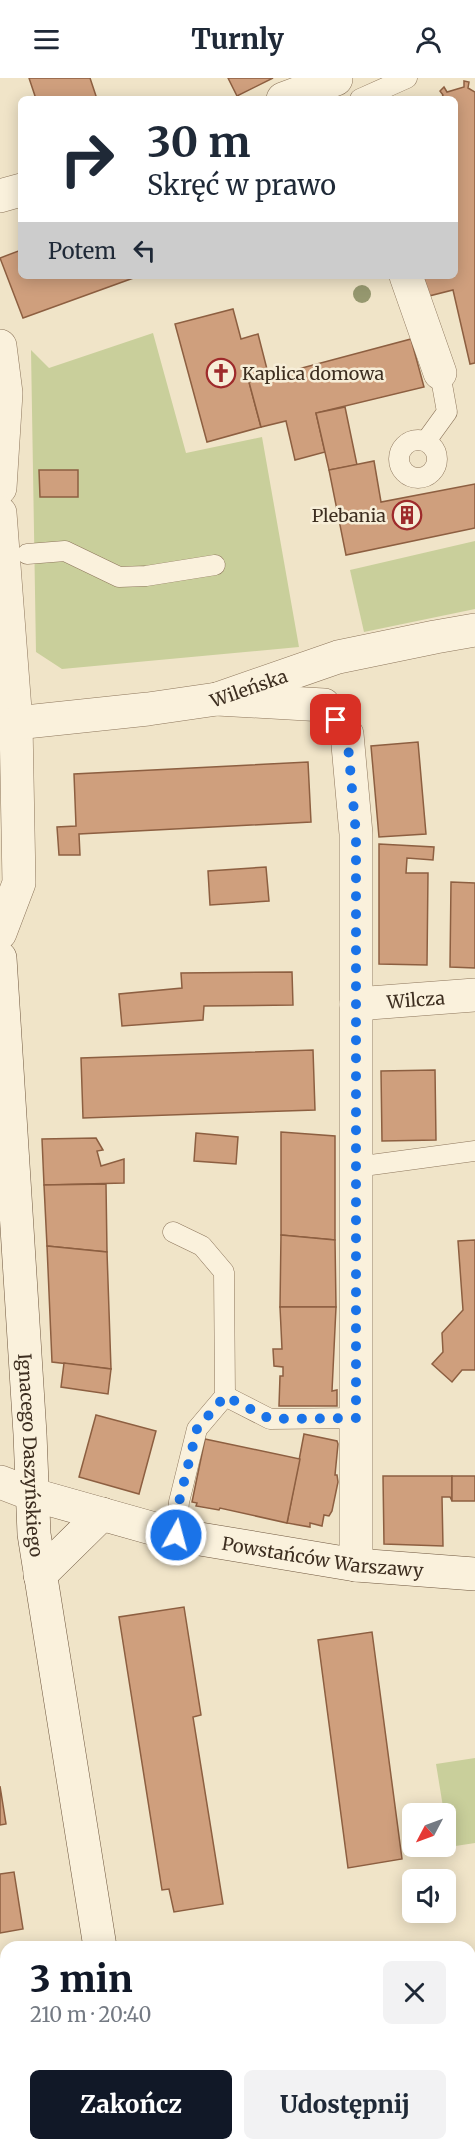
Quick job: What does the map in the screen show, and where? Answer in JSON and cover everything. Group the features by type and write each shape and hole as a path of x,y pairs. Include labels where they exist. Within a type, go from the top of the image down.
{"street":[{"path":"301,96 343,89"},
{"path":"0,196 18,191"},
{"path":"407,279 440,373"},
{"path":"0,346 6,393 0,488"},
{"path":"0,513 16,723 19,883 0,933"},
{"name":"Wileńska","path":"16,723 217,699 338,657 435,636 475,630"},
{"path":"217,699 324,705 347,734 356,834 356,1564"},
{"name":"Ignacego Daszyńskiego","path":"0,958 7,1171 34,1495 34,1534 99,1941"},
{"name":"Wilcza","path":"356,1004 475,995"},
{"name":"Powstańców Warszawy","path":"0,1482 34,1495 176,1535 356,1564 475,1574"},
{"path":"40,1575 102,1514"}],"lane":[{"path":"343,89 407,78"},
{"path":"426,441 447,412 440,373"},
{"path":"27,554 65,551 118,577 146,576 215,565"},
{"path":"356,1167 475,1151"},
{"path":"173,1232 202,1246 224,1272 225,1396 197,1429 179,1502 176,1535"},
{"path":"225,1396 270,1419 356,1418"}],"green space":[{"path":"153,333 186,453 262,437 299,647 62,669 36,652 31,350 49,368"},
{"path":"475,541 475,609 364,632 350,570"},
{"path":"475,1758 475,1843 456,1846 456,1803 442,1803 436,1764"}],"building":[{"path":"29,78 90,78 96,96 35,96"},
{"path":"228,78 273,78 237,96"},
{"path":"464,81 469,82 468,88 475,92 475,363 470,364 453,290 429,296 424,279 458,279 458,96 442,96 440,91 444,87 447,92 464,87"},
{"path":"18,251 18,279 131,279 23,318 0,258"},
{"path":"233,309 241,339 258,334 269,377 249,382 261,427 207,442 175,324"},
{"path":"411,339 424,387 316,413 325,452 295,460 286,421 261,427 249,382"},
{"path":"345,407 357,465 329,470 316,413"},
{"name":"Plebania","path":"374,461 381,502 475,484 475,528 346,555 329,470"},
{"path":"39,470 78,470 78,497 40,497"},
{"path":"418,742 426,834 379,837 371,746"},
{"path":"308,762 311,822 79,834 80,855 59,855 57,827 76,826 74,774"},
{"path":"379,844 434,847 433,860 407,858 406,873 428,873 427,965 379,964"},
{"path":"266,867 269,901 210,905 208,871"},
{"path":"451,882 475,883 475,968 450,967"},
{"path":"292,972 293,1005 204,1006 203,1020 122,1026 119,994 182,988 181,973"},
{"path":"313,1050 315,1110 83,1118 81,1058"},
{"path":"435,1070 436,1140 382,1141 381,1071"},
{"path":"281,1132 335,1136 335,1240 281,1235"},
{"path":"196,1133 238,1137 236,1164 194,1161"},
{"path":"96,1138 103,1150 97,1151 101,1166 124,1159 124,1183 44,1185 42,1139"},
{"path":"106,1184 107,1252 47,1246 44,1185"},
{"path":"281,1235 335,1240 336,1307 280,1307"},
{"path":"475,1240 475,1370 462,1370 452,1382 432,1364 443,1352 442,1333 463,1310 458,1241"},
{"path":"47,1246 107,1252 111,1369 52,1362"},
{"path":"280,1307 336,1307 332,1391 337,1390 337,1406 279,1406 280,1376 283,1376 283,1367 274,1366 273,1349 282,1349"},
{"path":"64,1363 111,1369 108,1394 61,1387"},
{"path":"96,1415 156,1431 139,1494 79,1477"},
{"path":"304,1434 337,1441 338,1444 335,1475 337,1475 338,1482 332,1511 329,1516 324,1515 322,1526 310,1523 310,1527 287,1523"},
{"path":"205,1439 300,1459 287,1523 220,1508 219,1510 196,1506 197,1503 192,1502"},
{"path":"383,1476 452,1476 452,1501 450,1497 442,1497 443,1546 384,1544"},
{"path":"452,1476 475,1476 475,1501 452,1501"},
{"path":"184,1607 201,1715 193,1717 223,1904 174,1912 169,1889 162,1890 119,1617"},
{"path":"372,1632 402,1859 348,1868 318,1640"},
{"path":"0,1786 6,1824 0,1825"},
{"path":"14,1872 23,1929 0,1933 0,1874"}],"place":[{"name":"Kaplica domowa","path":"221,373"},
{"name":"Plebania","path":"407,515"}],"route":[{"path":"176,1535 179,1502 197,1429 225,1396 270,1419 356,1418 356,834 347,734 336,720"}]}
